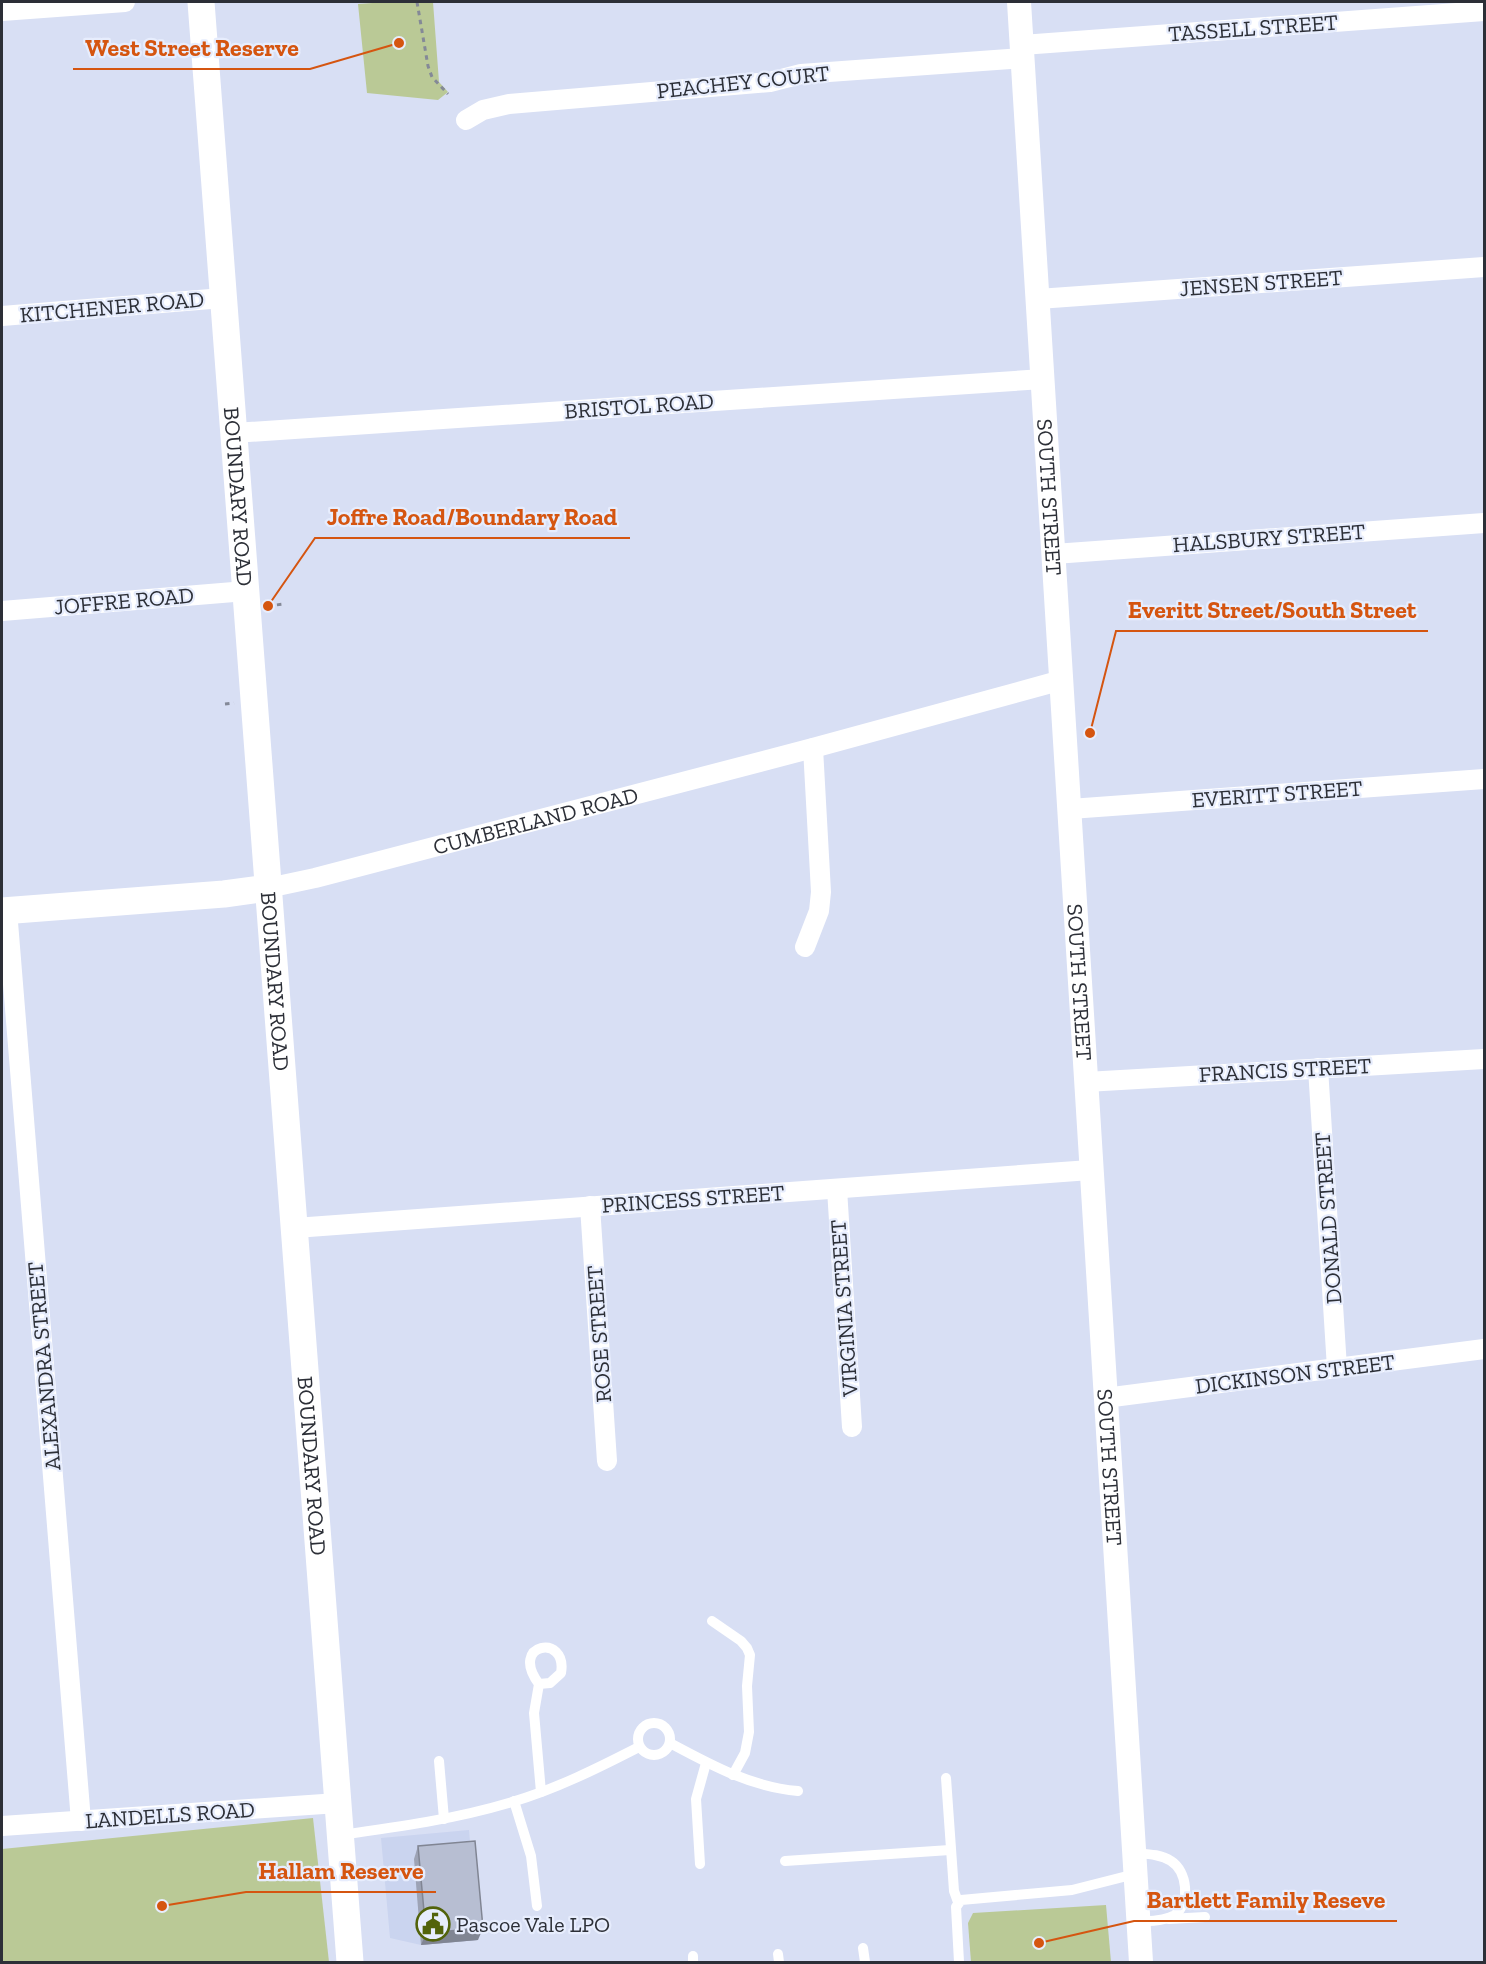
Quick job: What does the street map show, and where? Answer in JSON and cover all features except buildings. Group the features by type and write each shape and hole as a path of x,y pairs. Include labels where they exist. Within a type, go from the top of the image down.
{"main road":[{"name":"BOUNDARY ROAD","path":"201,2 234,433 257,598 268,888 350,1962"},
{"name":"CUMBERLAND ROAD","path":"4,911 268,888"}],"street":[{"path":"2,11 125,2"},
{"name":"SOUTH STREET","path":"1019,2 1140,1962"},
{"name":"TASSELL STREET","path":"1023,51 1485,11"},
{"name":"PEACHEY COURT","path":"465,120 483,110 509,104 770,82 801,74 1023,51"},
{"name":"JENSEN STREET","path":"1038,299 1485,267"},
{"name":"KITCHENER ROAD","path":"2,316 223,298"},
{"name":"BRISTOL ROAD","path":"234,433 1043,380"},
{"name":"HALSBURY STREET","path":"1054,554 1485,523"},
{"name":"JOFFRE ROAD","path":"2,611 257,598"},
{"name":"CUMBERLAND ROAD","path":"268,888 315,878 813,748 1062,680"},
{"path":"805,947 819,911 821,892 813,748"},
{"name":"EVERITT STREET","path":"1070,809 1485,779"},
{"name":"ALEXANDRA STREET","path":"4,911 81,1821"},
{"name":"FRANCIS STREET","path":"1086,1082 1485,1059"},
{"name":"DONALD STREET","path":"1318,1068 1337,1368"},
{"name":"PRINCESS STREET","path":"295,1228 1090,1170"},
{"name":"VIRGINIA STREET","path":"837,1189 852,1427"},
{"name":"ROSE STREET","path":"590,1206 607,1461"},
{"name":"DICKINSON STREET","path":"1105,1398 1485,1349"},
{"name":"LANDELLS ROAD","path":"2,1826 338,1803"}],"lane":[{"path":"712,1621 741,1641 750,1655 747,1686 749,1732 745,1753 733,1775"},
{"path":"539,1684 534,1713 542,1792"},
{"path":"651,1723 664,1726 670,1743 665,1751 656,1756 646,1754 639,1747 637,1737 642,1728 651,1723"},
{"path":"670,1743 733,1775 761,1785 798,1791"},
{"path":"340,1835 406,1827 514,1801 542,1792 607,1764 639,1747"},
{"path":"439,1761 444,1819"},
{"path":"700,1864 696,1799 706,1762"},
{"path":"946,1778 950,1850 954,1891 958,1902 956,1918 959,1962"},
{"path":"514,1801 531,1856 537,1906"},
{"path":"785,1861 950,1850"},
{"path":"958,1902 966,1898 1072,1890 1134,1863 1161,1857 1170,1860 1178,1867 1185,1886 1185,1899 1174,1915 1165,1918"},
{"path":"1137,1922 1165,1918 1205,1917"},
{"path":"864,1948 865,1962"}],"path":[{"path":"417,2 428,66 432,77 448,94"},
{"path":"257,598 284,604"}],"shaded area":[{"path":"469,1830 478,1940 421,1945 390,1938 381,1838"}],"green space":[{"path":"433,2 439,82 448,92 438,100 367,93 358,4"},
{"path":"313,1818 329,1962 2,1962 2,1849"},
{"path":"1106,1905 1111,1962 971,1962 968,1923 973,1913"}],"place":[{"name":"West Street Reserve","path":"399,43"},
{"name":"Joffre Road/Boundary Road","path":"268,606"},
{"name":"Everitt Street/South Street","path":"1090,733"},
{"name":"Hallam Reserve","path":"162,1906"},
{"name":"Pascoe Vale LPO","path":"433,1924"},
{"name":"Bartlett Family Reseve","path":"1039,1943"}]}
